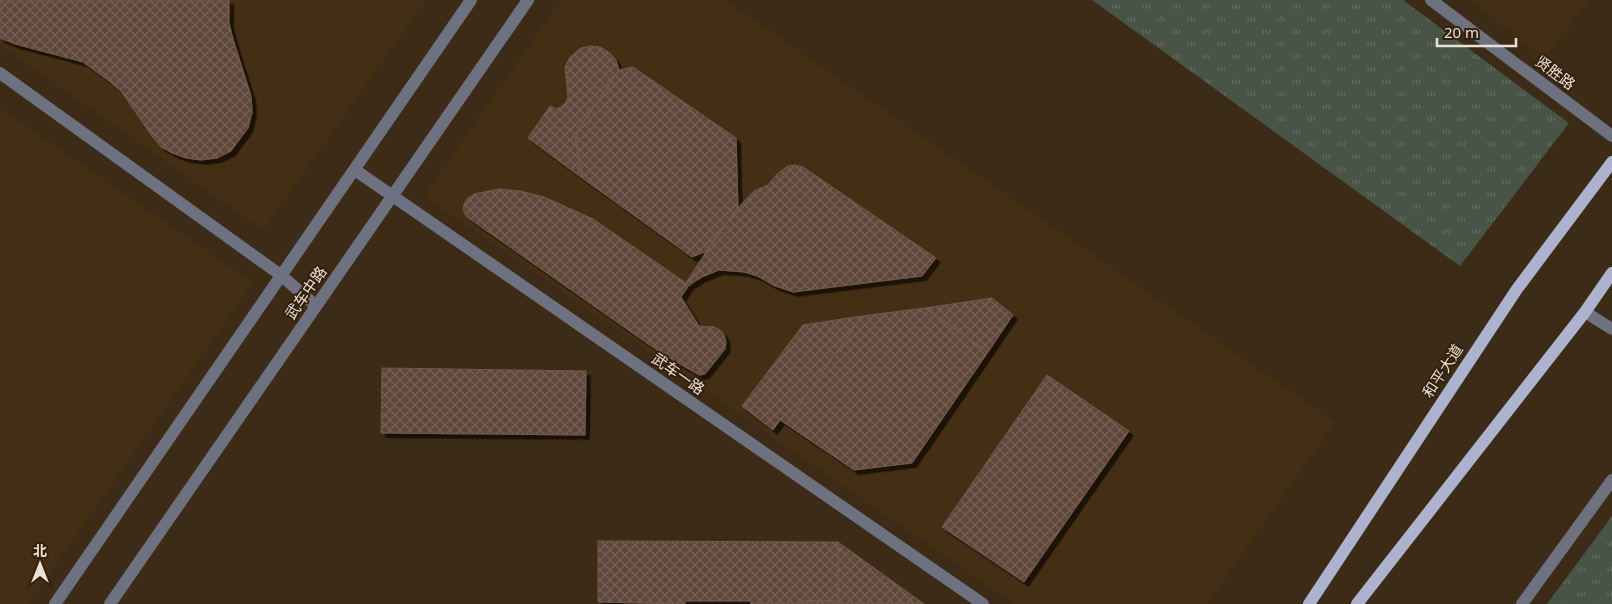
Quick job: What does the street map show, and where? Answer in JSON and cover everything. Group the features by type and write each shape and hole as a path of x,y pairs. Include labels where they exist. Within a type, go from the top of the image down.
{"main road":[{"name":"和平大道","path":"1309,604 1517,289 1612,162"},
{"path":"1357,604 1585,312 1612,273"}],"street":[{"name":"武车中路","path":"55,604 471,0"},
{"name":"武车中路","path":"110,604 528,0"},
{"name":"贤胜路","path":"1431,0 1612,136"},
{"path":"0,74 282,276 316,306"},
{"name":"武车一路","path":"355,170 983,604"},
{"path":"1585,312 1612,330"},
{"path":"1522,604 1612,480"}],"shaded area":[{"path":"0,0 426,0 263,230 0,45"},
{"path":"561,0 725,0 1335,422 1207,604 1014,604 424,196"},
{"path":"1469,0 1589,0 1545,58"},
{"path":"0,108 253,283 28,604 0,604"}],"green space":[{"path":"1092,0 1403,0 1569,123 1460,266"},
{"path":"1612,516 1612,604 1547,604"}],"building":[{"path":"0,0 229,0 229,23 251,96 252,112 248,128 231,151 217,158 201,160 186,158 172,153 161,147 121,91 83,62 15,44 0,38"},
{"path":"600,47 610,53 616,60 619,70 575,134 582,178 528,138 550,106 556,109 566,102 568,97 565,67 570,57 581,48"},
{"path":"633,67 736,138 738,208 707,251 692,257 582,178 575,134 619,70"},
{"path":"788,166 803,167 936,258 922,276 793,292 744,272 719,270 689,285 686,283 717,235 738,208 754,191 768,185 777,174"},
{"path":"499,189 520,191 544,197 593,219 689,285 681,297 699,326 714,327 721,331 726,342 725,349 705,374 699,375 661,353 467,217 463,210 467,199 474,194"},
{"path":"992,298 1013,315 988,352 925,308"},
{"path":"925,308 988,352 912,463 854,470 786,424 862,316"},
{"path":"862,316 786,424 780,420 773,430 742,406 803,325"},
{"path":"382,368 586,371 585,435 381,433"},
{"path":"1047,375 1129,431 1024,582 942,527"},
{"path":"598,541 838,542 838,601 803,601 803,604 751,604 751,601 685,601 685,604 598,602"},
{"path":"838,542 924,604 803,604 803,601 838,601"}]}
